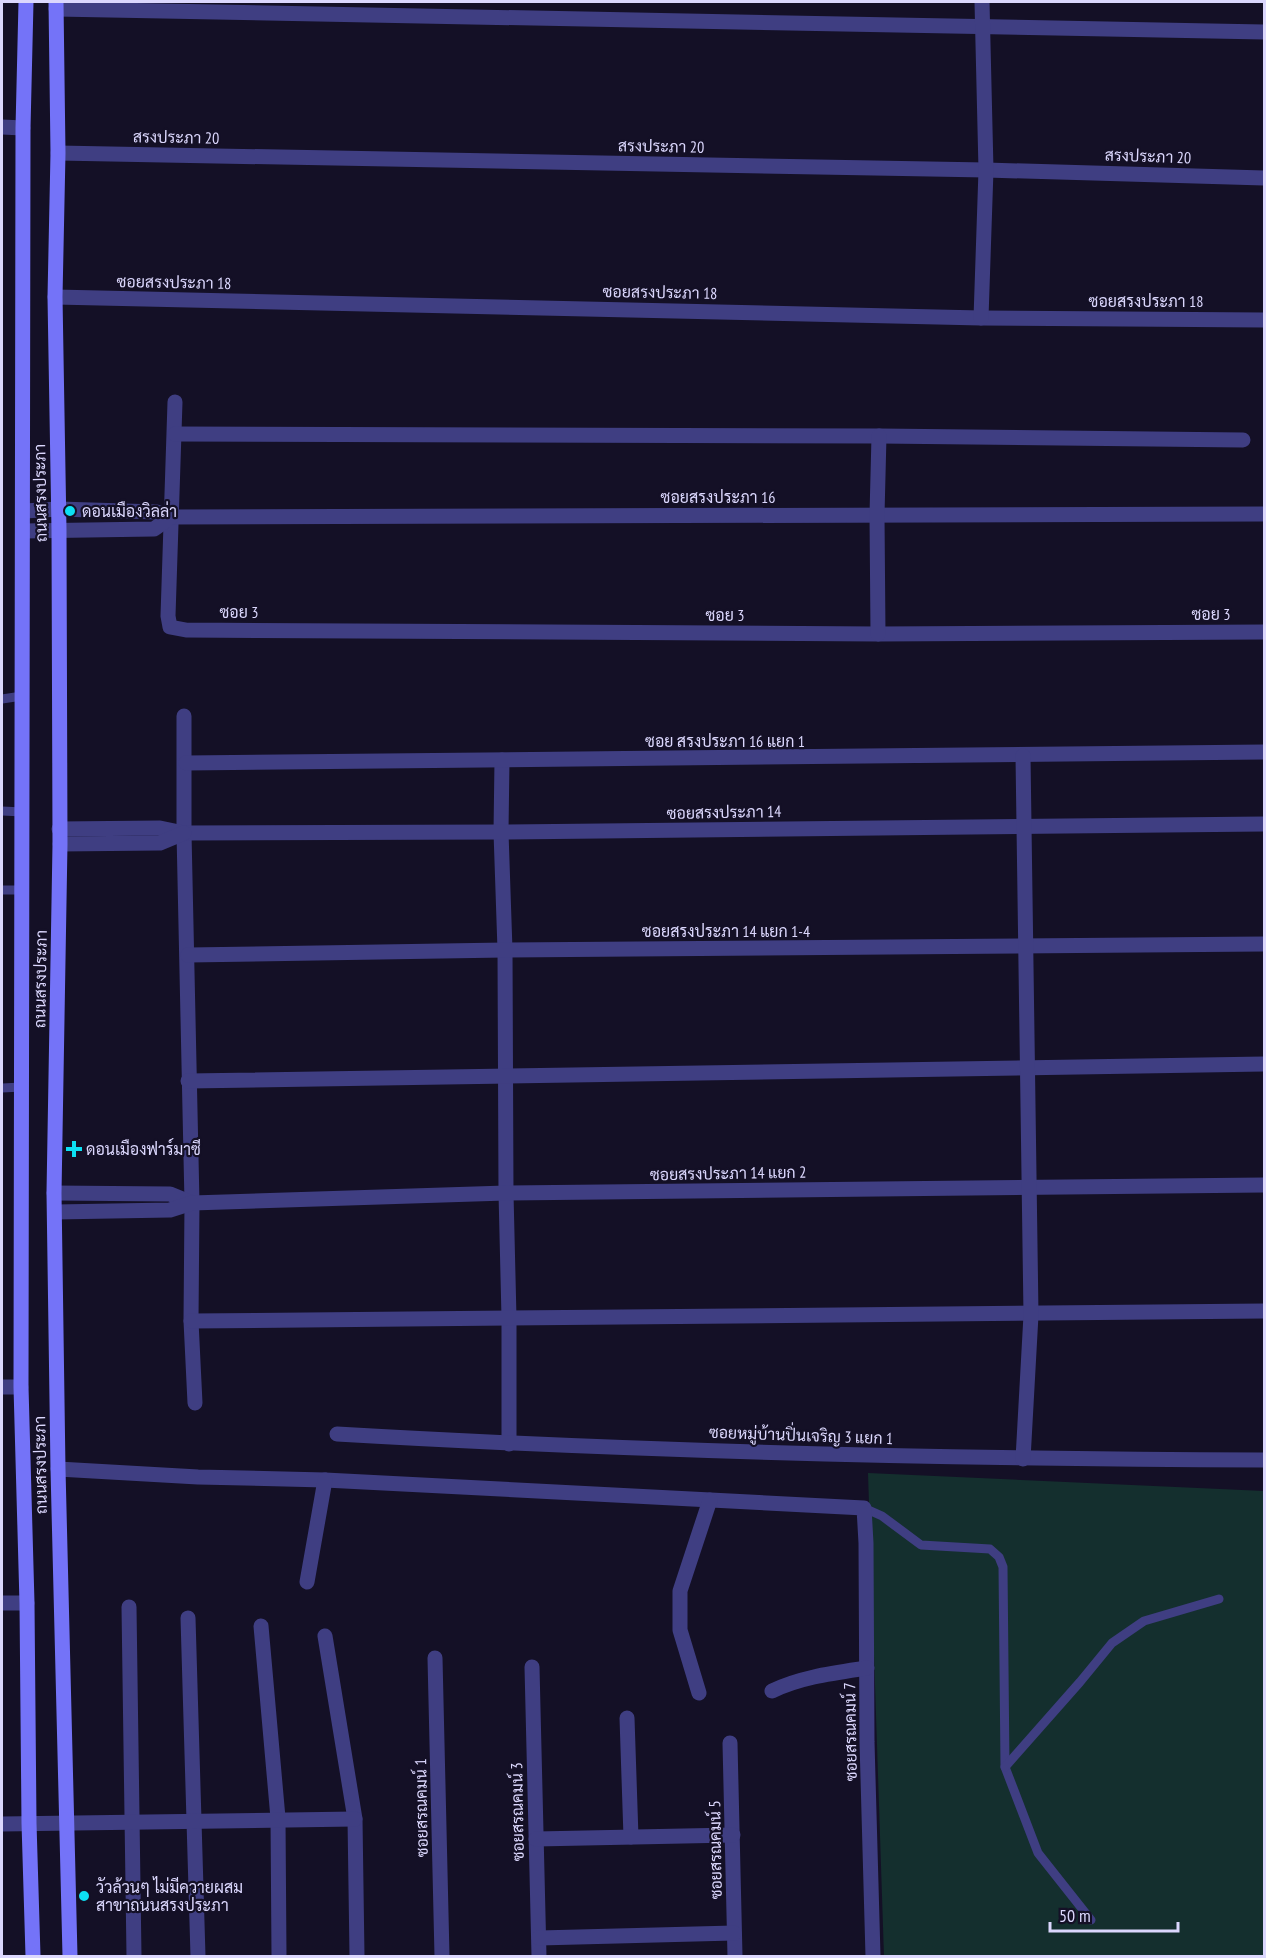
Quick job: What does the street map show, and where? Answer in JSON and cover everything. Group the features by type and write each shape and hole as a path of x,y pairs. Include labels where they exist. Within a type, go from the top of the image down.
{"main road":[{"name":"ถนนสรงประภา","path":"26,2 23,128 21,1387 33,1956"},
{"name":"ถนนสรงประภา","path":"56,5 58,153 55,297 59,530 60,837 54,1193 70,1956"}],"street":[{"path":"981,318 986,170 982,2"},
{"path":"56,5 1264,32"},
{"path":"3,127 23,128"},
{"name":"สรงประภา 20","path":"58,153 986,170 1264,178"},
{"name":"ซอยสรงประภา 18","path":"55,297 981,318 1264,320"},
{"path":"171,517 175,402"},
{"path":"175,434 879,436 1243,440"},
{"path":"878,634 879,436"},
{"path":"24,511 58,509 157,512 171,517"},
{"name":"ซอยสรงประภา 16","path":"171,517 1264,514"},
{"path":"23,531 154,529 171,517"},
{"name":"ซอย 3","path":"171,517 168,616 170,627 186,630 878,634 1264,632"},
{"path":"184,716 188,1081 192,1203 191,1321 195,1403"},
{"name":"ซอย สรงประภา 16 แยก 1","path":"186,764 1264,752"},
{"path":"1023,756 1031,1315 1023,1459"},
{"path":"502,760 509,1444"},
{"name":"ซอยสรงประภา 14","path":"60,837 160,828 184,833 501,832 1264,824"},
{"name":"ซอยสรงประภา 14 แยก 1-4","path":"188,955 1264,944"},
{"path":"188,1081 1264,1064"},
{"name":"ซอยสรงประภา 14 แยก 2","path":"192,1203 506,1193 1264,1185"},
{"path":"54,1193 170,1194 192,1203"},
{"path":"55,1212 170,1210 192,1203"},
{"path":"191,1321 1031,1315 1264,1311"},
{"path":"3,1387 21,1387"},
{"name":"ซอยหมู่บ้านปิ่นเจริญ 3 แยก 1","path":"337,1434 509,1444 1023,1459 1264,1460"},
{"path":"58,1469 198,1477 325,1480 864,1508"},
{"path":"307,1582 325,1480"},
{"path":"699,1693 680,1630 680,1591 710,1500"},
{"name":"ซอยสรณคมน์ 7","path":"864,1508 873,1956"},
{"path":"2,1603 27,1603"},
{"path":"129,1607 134,1956"},
{"path":"188,1618 198,1956"},
{"path":"261,1626 278,1818 279,1956"},
{"path":"325,1636 355,1819 357,1956"},
{"name":"ซอยสรณคมน์ 1","path":"435,1658 442,1956"},
{"name":"ซอยสรณคมน์ 3","path":"532,1667 539,1956"},
{"path":"772,1691 797,1681 867,1668"},
{"path":"627,1718 631,1837"},
{"name":"ซอยสรณคมน์ 5","path":"730,1743 735,1956"},
{"path":"2,1824 278,1818 355,1819"},
{"path":"536,1839 732,1834"},
{"path":"538,1938 734,1933"}],"lane":[{"path":"2,699 22,696"},
{"path":"2,811 23,812"},
{"path":"2,890 23,890"},
{"path":"2,1088 22,1087"},
{"path":"864,1508 882,1516 921,1545 990,1549 999,1557 1003,1567 1005,1767 1038,1853 1091,1920"},
{"path":"1005,1767 1112,1643 1144,1621 1219,1599"}],"green space":[{"path":"868,1473 1264,1491 1264,1956 884,1956"}],"place":[{"name":"ดอนเมืองวิลล่า","path":"70,511"},
{"name":"ดอนเมืองฟาร์มาซี","path":"74,1149"},
{"name":"วัวล้วนๆ ไม่มีควายผสม สาขาถนนสรงประภา","path":"84,1896"}]}
